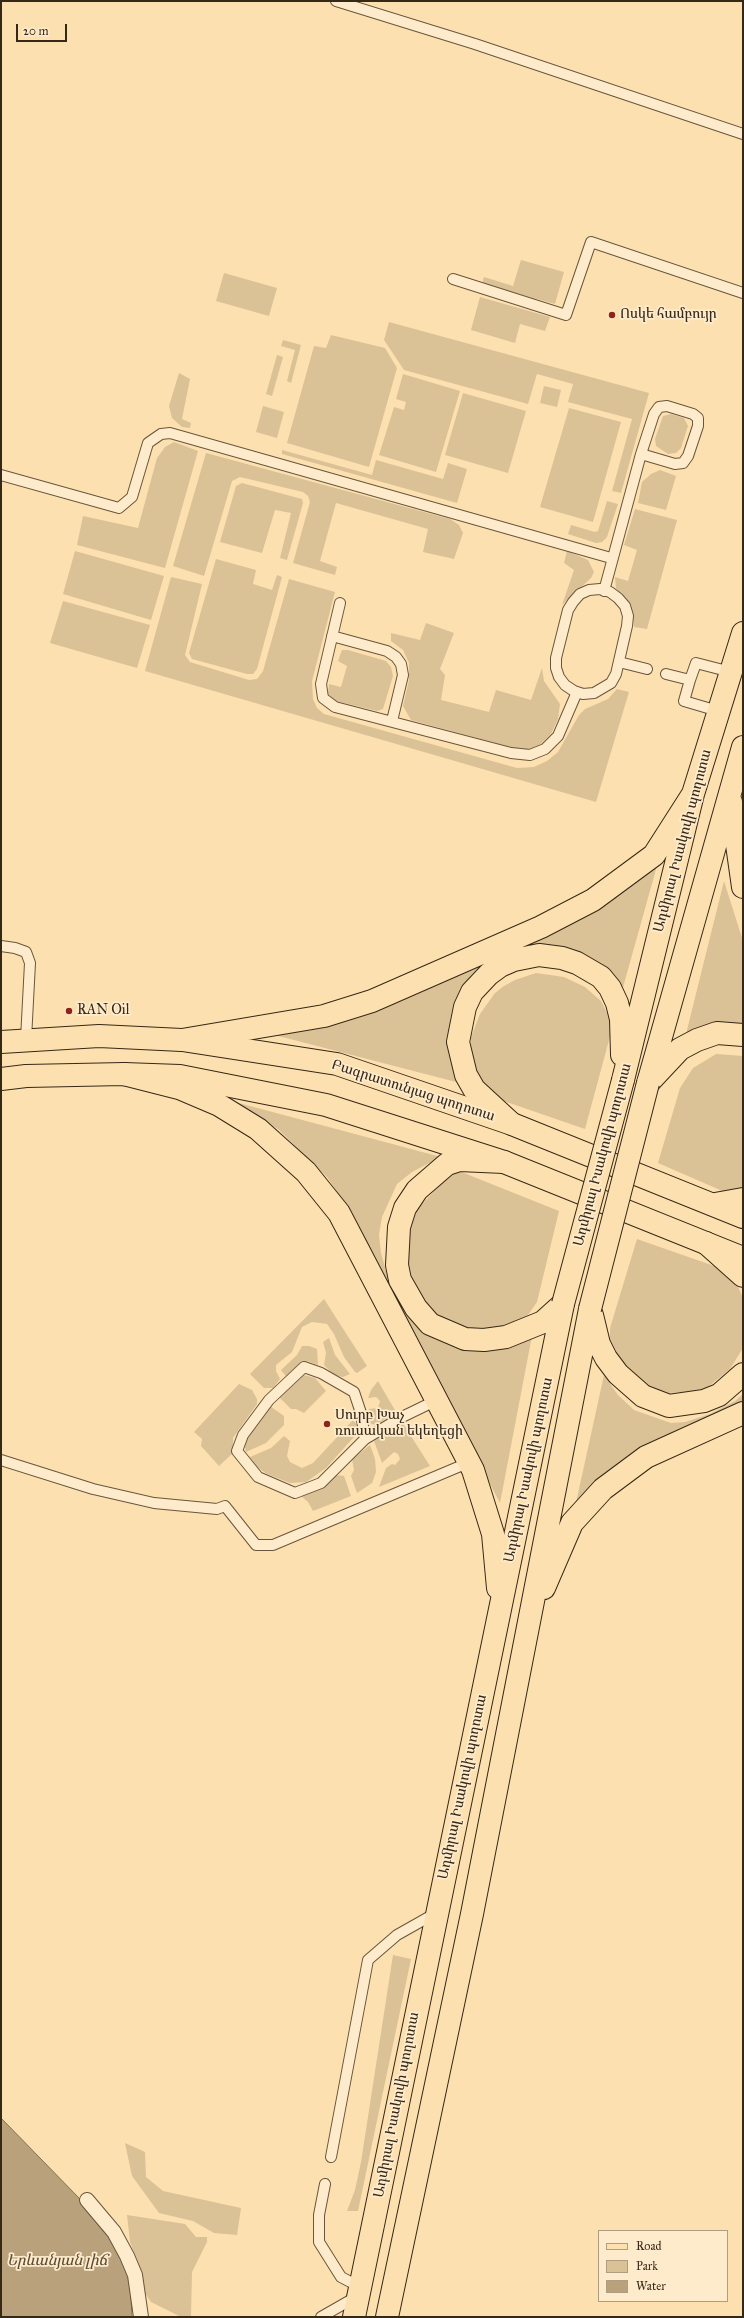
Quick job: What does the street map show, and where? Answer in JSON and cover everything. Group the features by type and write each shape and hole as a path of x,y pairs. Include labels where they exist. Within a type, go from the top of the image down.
{"main road":[{"name":"Ադմիրալ Իսակովի պողոտա","path":"357,2300 563,1304 623,1080 693,794 743,633"},
{"name":"Ադմիրալ Իսակովի պողոտա","path":"387,2317 472,1914 590,1309 648,1083 729,791 743,747"},
{"path":"729,791 743,887"},
{"path":"182,1040 324,1016 372,1001 540,927 593,900 654,855 693,794"},
{"path":"512,1124 474,1089 466,1075 458,1042 465,1007 472,992 489,974 514,960 540,955 562,958 577,963 601,977 610,988 618,1008 623,1080"},
{"path":"648,1083 680,1049 697,1040 717,1033 743,1035"},
{"name":"Բագրատունյաց պողոտա","path":"1,1042 99,1036 182,1040 337,1064 512,1124 715,1204 743,1217"},
{"path":"1,1079 26,1076 124,1074 180,1076 326,1105 504,1162 743,1258"},
{"path":"124,1074 179,1088 219,1105 258,1129 306,1172 339,1213 470,1462 493,1534 500,1611"},
{"path":"504,1162 459,1160 447,1164 417,1190 405,1208 399,1227 397,1265 400,1280 416,1308 430,1324 465,1339 484,1340 506,1337 543,1322 563,1304"},
{"path":"715,1204 743,1199"},
{"path":"706,1243 743,1276"},
{"path":"590,1309 599,1344 606,1358 618,1374 643,1396 669,1406 691,1405 719,1394 743,1374"},
{"path":"527,1626 572,1523 603,1489 646,1457 743,1413"}],"street":[{"path":"87,2200 114,2232 127,2256 135,2275 141,2317"}],"lane":[{"path":"336,1 475,44 743,134"},
{"path":"453,279 566,315 591,242 743,293"},
{"path":"604,591 611,558 641,454 654,414 659,407 667,406 693,414 698,418 698,426 688,456 683,463 675,464 641,454"},
{"path":"1,475 119,508 132,497 148,443 161,434 170,433 611,558"},
{"path":"590,590 604,591 618,598 625,606 628,616 619,662 611,683 594,693 577,692 565,686 556,668 556,658 568,610 580,594 590,590"},
{"path":"340,602 321,684 323,698 335,707 512,754 530,755 545,749 558,736 577,692"},
{"path":"332,636 387,651 396,657 401,664 403,675 392,721"},
{"path":"619,662 647,669"},
{"path":"718,711 684,701 690,680 696,663 731,672"},
{"path":"666,674 690,680"},
{"path":"1,946 15,948 26,952 30,963 26,1040"},
{"path":"365,1439 361,1413 354,1392 308,1367 301,1369 269,1400 242,1435 237,1451 258,1477 294,1493 321,1483 365,1439 402,1417 437,1400"},
{"path":"1,1460 93,1489 154,1503 217,1510 225,1506 256,1545 273,1545 470,1462"},
{"path":"331,2157 368,1960 398,1935 436,1913"},
{"path":"321,2317 357,2300 319,2242 319,2215 325,2184"}],"green space":[{"path":"521,260 564,272 555,304 482,284 484,277 513,286"},
{"path":"224,273 277,288 269,316 216,301"},
{"path":"480,297 550,317 545,331 520,324 515,343 471,330"},
{"path":"389,322 649,393 621,493 612,491 632,419 568,402 573,384 537,374 528,404 404,370 384,340"},
{"path":"331,335 385,348 397,368 369,467 287,443 314,346 326,348"},
{"path":"283,340 301,345 291,383 287,381 295,350 281,346"},
{"path":"277,355 283,357 272,396 266,394"},
{"path":"179,373 190,379 182,419 191,423 190,428 182,427 172,418 169,406"},
{"path":"403,374 460,391 436,472 379,455 394,407 404,410 406,402 396,399"},
{"path":"544,386 561,390 557,407 540,403"},
{"path":"463,393 526,411 508,473 445,455"},
{"path":"263,406 284,412 277,438 256,432"},
{"path":"569,408 621,422 593,522 540,507"},
{"path":"671,414 684,418 688,426 681,448 676,453 668,454 656,446 655,439 663,416"},
{"path":"174,442 198,451 165,568 77,545 83,516 138,528 157,458 165,447"},
{"path":"282,450 372,475 376,460 443,479 448,463 467,469 457,503 282,454"},
{"path":"206,453 450,519 459,525 463,533 454,559 423,552 428,529 336,503 320,561 337,567 335,575 293,563 310,502 308,496 303,492 240,477 232,481 204,576 173,566"},
{"path":"660,470 676,476 666,510 638,503 642,482 651,474"},
{"path":"242,483 302,499 303,503 287,560 280,558 291,513 275,510 262,553 220,542 236,486"},
{"path":"607,501 618,504 607,537 602,542 596,543 568,534 571,525 595,532 598,531"},
{"path":"635,509 677,520 647,629 634,627 632,613 616,588 615,577 628,581 637,550 624,545"},
{"path":"75,551 164,576 151,620 63,594"},
{"path":"567,551 588,560 594,572 591,578 562,605 574,570 564,563"},
{"path":"216,559 256,570 253,584 272,590 277,575 282,577 257,669 253,674 247,674 192,659 189,653"},
{"path":"171,577 202,584 185,655 190,662 249,680 257,679 263,671 289,579 335,592 312,681 313,699 317,708 324,714 517,768 534,767 547,761 558,752 579,715 585,709 608,699 617,689 629,692 596,802 145,671"},
{"path":"63,601 150,625 137,668 50,643"},
{"path":"426,623 454,633 440,669 445,675 441,700 489,712 496,690 531,700 542,668 544,681 560,704 558,719 551,734 541,744 530,750 521,750 411,720 403,706 409,680 409,663 403,650 391,641 391,633 420,640"},
{"path":"342,650 348,650 386,661 391,667 393,676 383,709 377,711 336,701 328,694 329,684 341,687 347,666 338,661"},
{"path":"660,855 622,991 544,947 455,1006 448,1036 460,1083 259,1031 356,1015"},
{"path":"724,881 743,941 743,1027 685,1038"},
{"path":"536,973 564,977 585,987 601,1001 607,1013 612,1029 585,1129 495,1098 476,1079 471,1060 471,1037 480,1014 495,993 504,986 515,980"},
{"path":"716,1054 743,1056 743,1191 727,1193 658,1163 680,1088 693,1068"},
{"path":"235,1102 441,1157 412,1172 397,1184 382,1217 379,1235 381,1253 386,1271 398,1296 423,1329 435,1338 449,1345 463,1349 494,1350 532,1336 500,1503 340,1196 327,1177 279,1130"},
{"path":"459,1171 559,1211 537,1302 528,1315 499,1328 483,1330 468,1328 439,1316 427,1306 410,1280 405,1249 413,1218 421,1205 445,1180"},
{"path":"637,1239 717,1267 731,1277 739,1289 743,1298 743,1348 730,1369 708,1387 695,1392 666,1393 652,1389 619,1364 610,1342 610,1328"},
{"path":"324,1299 367,1366 357,1373 355,1372 344,1357 334,1334 327,1324 312,1322 302,1327 292,1352 276,1365 276,1371 280,1379 273,1388 264,1388 250,1374"},
{"path":"329,1338 335,1355 350,1374 343,1377 334,1375 324,1365 326,1353 323,1342"},
{"path":"302,1346 309,1346 317,1349 318,1365 307,1361 288,1379 281,1370 297,1355"},
{"path":"304,1375 315,1378 326,1391 304,1413 296,1409 291,1409 279,1397 299,1376"},
{"path":"604,1375 618,1395 634,1410 671,1423 685,1422 710,1414 735,1401 743,1394 743,1403 675,1432 572,1521"},
{"path":"378,1381 396,1412 376,1425 368,1423 367,1416 369,1409 378,1408 380,1401 376,1397 368,1398 371,1390"},
{"path":"239,1384 252,1390 257,1399 257,1404 233,1438 233,1453 219,1466 201,1446 202,1439 194,1432"},
{"path":"270,1406 284,1416 284,1425 266,1443 246,1452 244,1442"},
{"path":"353,1420 357,1425 358,1431 353,1438 326,1468 306,1482 290,1483 267,1474 257,1467 250,1457 271,1448 284,1436 290,1441 287,1456 290,1462 302,1468 313,1463"},
{"path":"402,1422 430,1466 379,1487 386,1468 392,1464 395,1465 400,1459 398,1454 394,1452 382,1463 374,1441"},
{"path":"370,1445 375,1459 376,1472 372,1483 357,1493 351,1476 354,1470 352,1459"},
{"path":"336,1475 344,1476 351,1496 313,1511 308,1502 300,1495 327,1485"},
{"path":"393,1955 411,1959 358,2211 347,2211 355,2190 361,2162"},
{"path":"125,2143 145,2152 146,2177 163,2191 241,2208 237,2235 214,2233 193,2221 159,2213 132,2176"},
{"path":"127,2215 185,2224 196,2237 207,2237 207,2242 192,2272 191,2317 181,2317 151,2302 140,2286 137,2260 130,2242"}],"water":[{"name":"Երևանյան լիճ","path":"1,2118 79,2198 108,2235 119,2254 130,2280 132,2317 1,2317"}],"place":[{"name":"Ոսկե համբույր","path":"612,315"},
{"name":"RAN Oil","path":"69,1011"},
{"name":"Սուրբ Խաչ ռուսական եկեղեցի","path":"327,1424"}]}
